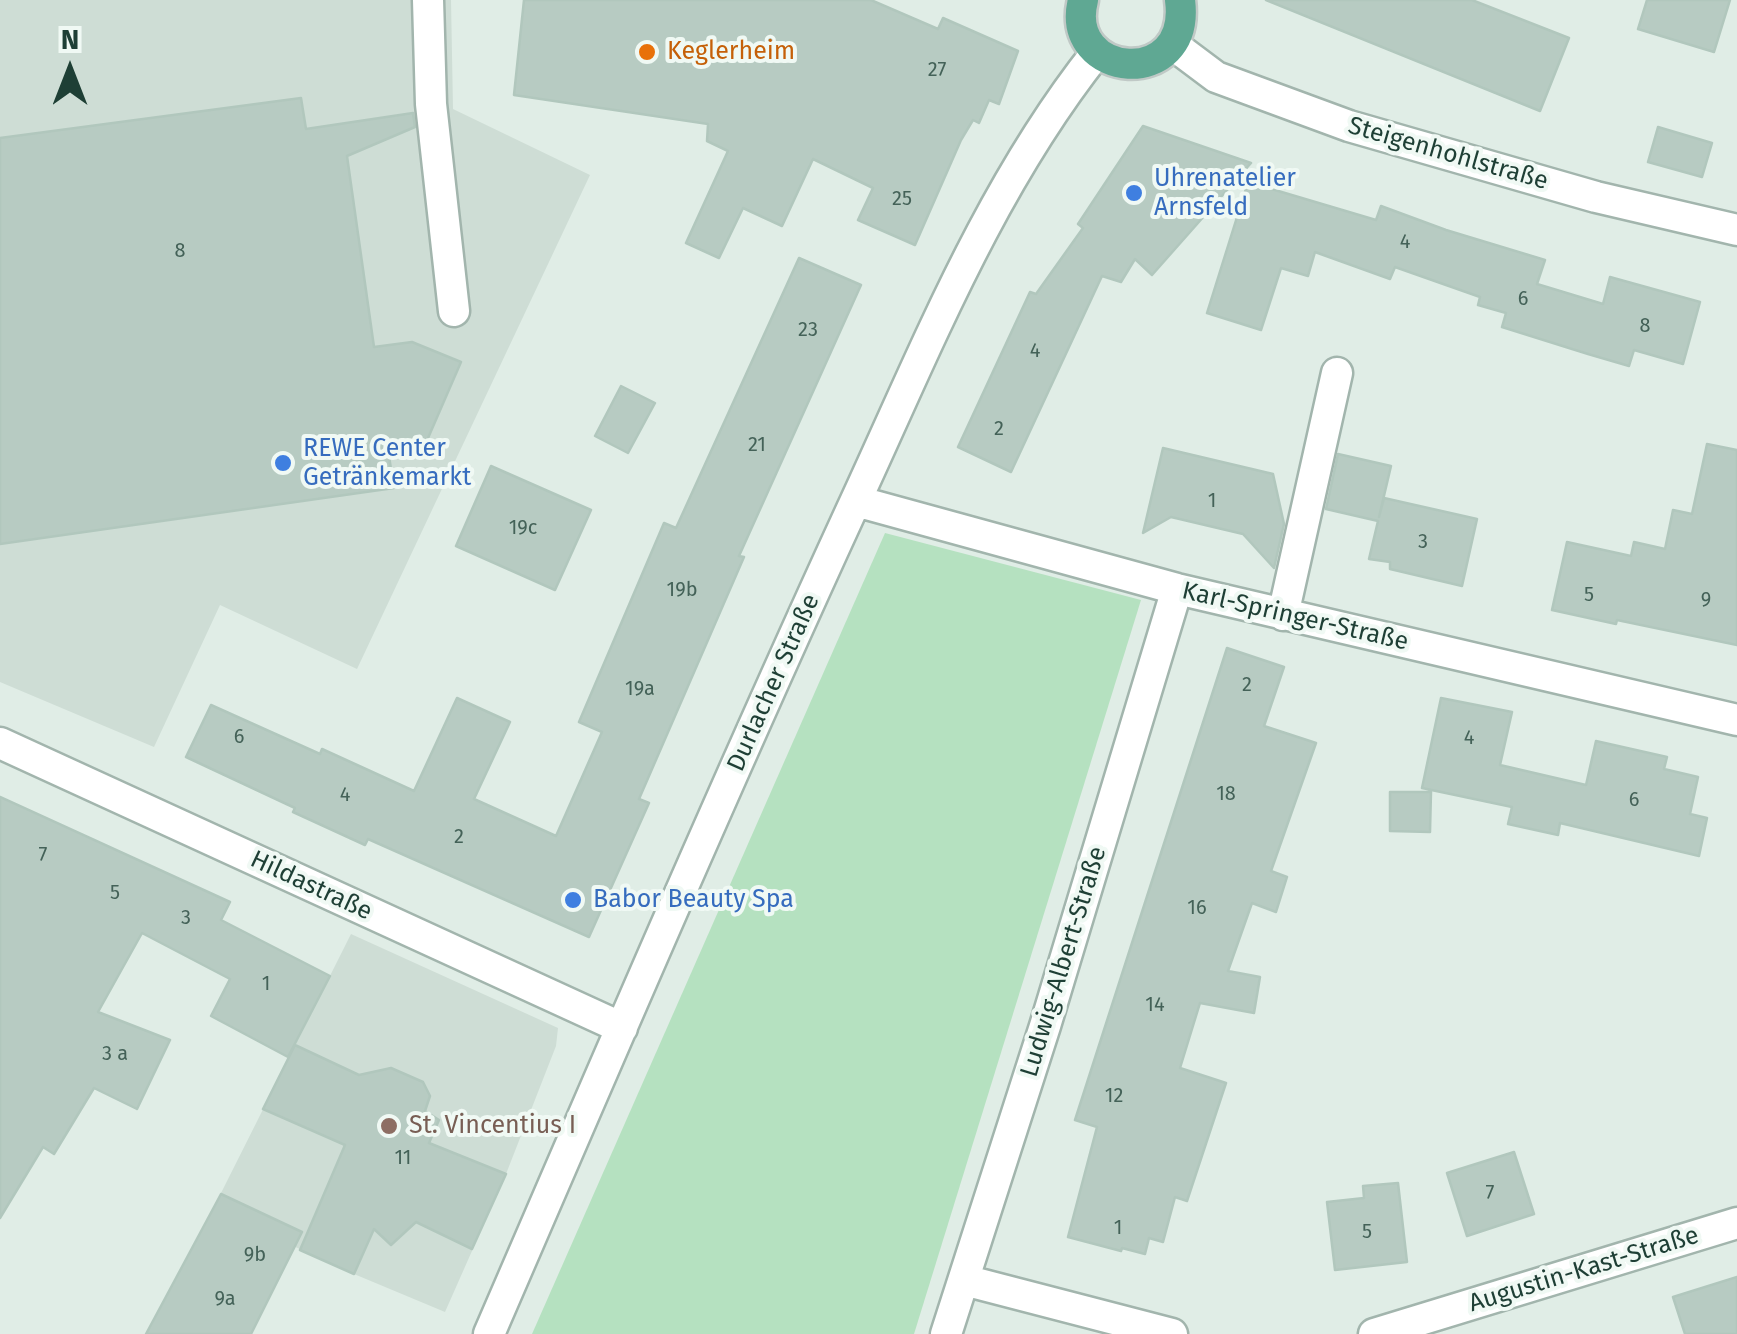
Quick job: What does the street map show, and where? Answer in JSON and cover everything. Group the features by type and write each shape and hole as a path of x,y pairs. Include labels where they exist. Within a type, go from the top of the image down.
{"main road":[{"path":"1082,0 1081,25 1097,52 1112,61 1144,64 1172,44 1180,31 1180,0"}],"street":[{"path":"428,0 430,104 454,311"},
{"name":"Steigenhohlstraße","path":"1172,44 1216,77 1349,126 1596,196 1737,230"},
{"name":"Durlacher Straße","path":"489,1334 936,322 1013,176 1064,94 1097,52"},
{"path":"1282,615 1337,373"},
{"name":"Karl-Springer-Straße","path":"856,501 1177,589 1737,720"},
{"name":"Ludwig-Albert-Straße","path":"946,1334 1051,1007 1177,589"},
{"name":"Hildastraße","path":"0,744 622,1028"},
{"name":"Augustin-Kast-Straße","path":"1374,1334 1737,1223"},
{"path":"964,1280 1172,1334"}],"shaded area":[{"path":"0,0 451,0 453,109 590,175 357,669 220,605 154,747 0,682"},
{"name":"St. Vincentius I","path":"351,934 558,1028 556,1046 506,1174 445,1312 213,1209"}],"green space":[{"path":"885,533 1141,600 914,1334 532,1334"}],"building":[{"path":"524,0 871,0 938,29 943,18 1018,51 999,104 989,100 979,123 973,120 961,140 915,245 858,220 873,188 813,159 782,226 743,208 719,258 686,243 728,151 707,141 708,124 514,95"},
{"path":"1266,0 1472,0 1569,38 1540,111"},
{"path":"1647,0 1730,0 1714,52 1638,29"},
{"path":"301,98 306,129 413,113 415,127 347,156 374,347 412,342 461,362 425,445 388,450 394,488 0,544 0,138"},
{"path":"1143,126 1251,163 1152,275 1135,259 1121,282 1102,276 1011,472 958,447 1030,292 1036,294 1083,228 1078,224"},
{"path":"1658,127 1712,143 1702,177 1648,162"},
{"path":"1248,182 1376,220 1381,206 1545,260 1537,284 1603,304 1610,277 1700,302 1683,364 1634,350 1629,366 1588,354 1502,327 1506,313 1478,305 1480,297 1395,267 1390,279 1315,252 1308,276 1281,268 1261,330 1207,313"},
{"path":"799,258 861,285 739,556 744,557 639,799 649,803 589,937 368,839 365,845 186,757 211,705 414,791 457,698 510,722 474,799 556,836 602,732 579,722 664,523 676,528"},
{"path":"621,386 655,403 628,453 595,436"},
{"path":"1707,444 1737,450 1737,645 1552,610 1567,542 1631,556 1634,542 1665,549 1673,510 1692,514"},
{"path":"1163,448 1273,474 1284,524 1274,568 1243,534 1171,517 1143,533"},
{"path":"1338,454 1391,466 1379,517 1384,498 1477,519 1462,586 1390,569 1390,562 1369,559 1378,521 1326,509"},
{"path":"491,466 591,510 555,590 456,546"},
{"path":"1227,648 1284,667 1264,726 1316,743 1271,871 1287,877 1276,912 1252,903 1228,971 1260,977 1254,1013 1200,1003 1180,1068 1226,1083 1187,1201 1175,1197 1163,1242 1149,1238 1145,1254 1122,1248 1121,1251 1068,1237 1097,1127 1075,1120"},
{"path":"1441,698 1512,712 1500,765 1586,785 1596,741 1667,757 1664,769 1698,777 1690,814 1707,818 1699,856 1560,823 1558,835 1508,824 1512,807 1422,788"},
{"path":"1390,792 1431,792 1430,832 1390,831"},
{"path":"0,797 230,902 221,920 330,976 288,1057 211,1016 230,979 142,933 98,1012 170,1040 137,1109 94,1088 54,1154 43,1147 0,1218"},
{"path":"295,1045 359,1075 391,1068 423,1082 430,1096 425,1111 439,1120 429,1143 506,1174 472,1249 416,1222 391,1245 374,1229 354,1274 300,1250 345,1145 263,1109"},
{"path":"1514,1152 1534,1214 1467,1236 1447,1173"},
{"path":"1398,1183 1407,1262 1335,1270 1327,1202 1364,1198 1363,1186"},
{"path":"221,1194 302,1232 251,1334 146,1334"},
{"path":"1737,1277 1737,1334 1685,1334 1673,1297"}],"place":[{"name":"Keglerheim","path":"647,52"},
{"name":"Uhrenatelier Arnsfeld","path":"1134,193"},
{"name":"REWE Center Getränkemarkt","path":"283,463"},
{"name":"Babor Beauty Spa","path":"573,900"},
{"name":"St. Vincentius I","path":"389,1126"}]}
